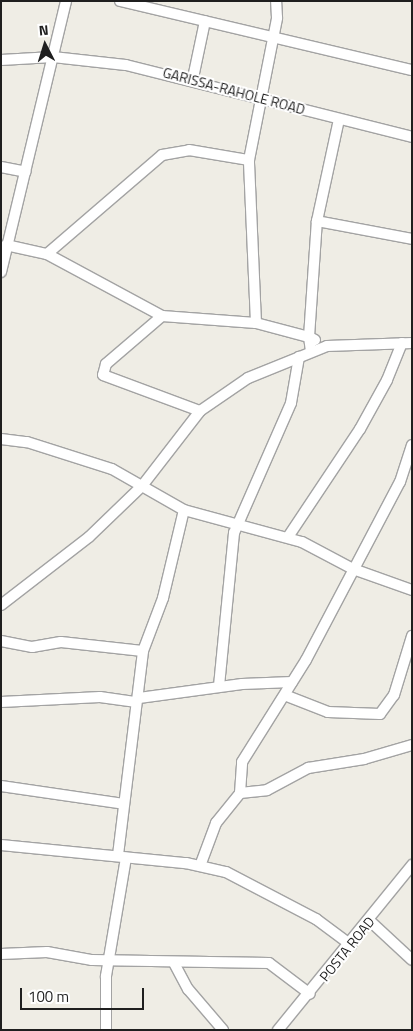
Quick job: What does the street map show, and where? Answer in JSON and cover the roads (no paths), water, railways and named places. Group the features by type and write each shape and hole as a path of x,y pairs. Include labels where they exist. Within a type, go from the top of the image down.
{"street":[{"path":"1,272 4,251 26,172 66,1"},
{"path":"120,1 412,70"},
{"path":"256,323 249,160 273,36 276,1"},
{"path":"193,78 205,21"},
{"name":"GARISSA-RAHOLE ROAD","path":"1,60 53,57 193,78 339,119 412,137"},
{"path":"311,351 309,337 317,221 339,119"},
{"path":"47,254 162,155 189,150 249,160"},
{"path":"1,167 26,172"},
{"path":"317,221 412,239"},
{"path":"4,251 47,254 162,316 256,323 309,337 327,346"},
{"path":"162,316 106,364 103,375 200,411"},
{"path":"1,605 89,537 142,486 200,411 248,378 327,346 407,343 360,429 288,537"},
{"path":"219,686 230,609 229,566 240,522 291,403 299,358"},
{"path":"1,439 90,461 142,486 184,510 240,522 288,537 353,569 412,590"},
{"path":"200,866 216,823 240,793 242,762 287,696 292,682 400,482 411,448"},
{"path":"106,1030 108,960 122,857 124,804 143,651 163,598 184,510"},
{"path":"287,696 328,712 380,714 394,695 412,636"},
{"path":"1,641 32,647 62,642 143,651"},
{"path":"1,702 100,697 137,700 219,686 292,682"},
{"path":"240,793 267,790 308,768 364,760 412,745"},
{"path":"1,786 124,804"},
{"path":"1,845 200,866 226,872 316,919 351,945"},
{"name":"POSTA ROAD","path":"278,1030 351,945 412,865"},
{"path":"370,921 412,960"},
{"path":"1,954 47,952 108,960 174,963 269,963 310,994"},
{"path":"174,963 188,989 223,1030"}]}
